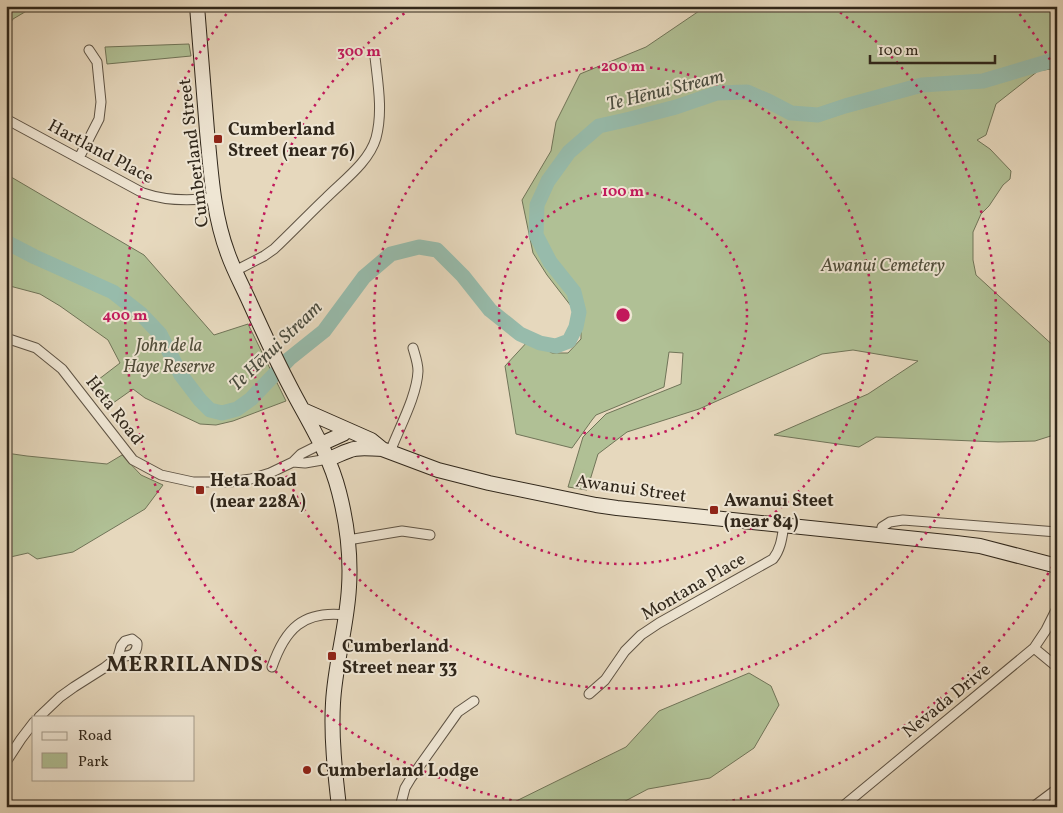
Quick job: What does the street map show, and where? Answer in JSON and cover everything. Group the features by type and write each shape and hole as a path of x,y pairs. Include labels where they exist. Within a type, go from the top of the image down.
{"street":[{"name":"Cumberland Street","path":"197,6 213,198 222,236 235,271 272,350 328,459 340,492 348,540 350,570 346,615 333,703 333,737 339,807"},
{"path":"79,158 99,119 102,102 97,62 89,50"},
{"path":"235,271 274,249 369,154 375,140 380,107 375,58"},
{"name":"Hartland Place","path":"6,119 143,194 179,200 213,198"},
{"name":"Heta Road","path":"6,338 36,348 62,369 133,460 161,475 193,482 230,482 251,479 293,462 301,454 321,444"},
{"path":"386,450 412,396 416,383 418,370 413,348"},
{"name":"Awanui Street","path":"303,410 371,440 386,450 438,470 463,477 596,504 980,546 1057,566"},
{"path":"321,444 343,434 347,430"},
{"name":"Awanui Street","path":"328,459 359,448 386,450"},
{"name":"Heta Road","path":"293,462 328,459"},
{"path":"881,535 882,527 890,522 903,520 1057,532"},
{"name":"Montana Place","path":"590,694 605,680 626,651 641,636 659,623 773,559 780,545 784,525"},
{"path":"348,540 402,531 430,535"},
{"name":"Nevada Drive","path":"842,807 1034,648 1057,608"},
{"path":"272,667 284,640 301,622 317,615 346,615"},
{"path":"1034,648 1057,667"},
{"path":"40,716 60,697 118,657"},
{"path":"400,807 405,788 411,778 458,712 474,701"},
{"path":"6,762 32,725"},
{"path":"1033,807 1057,789"}],"green space":[{"path":"6,6 35,6 13,19 6,30"},
{"name":"Awanui Cemetery","path":"703,6 1057,6 1057,68 1038,71 996,104 986,135 977,140 990,149 1011,171 1010,179 1003,185 989,206 981,214 973,232 973,260 976,275 1057,349 1057,434 1035,441 998,442 876,437 859,447 774,435 868,394 918,361 853,350 822,354 699,409 627,432 598,454 587,490 568,487 583,437 606,414 681,384 683,353 669,352 664,387 596,415 572,448 516,434 505,366 529,340 552,353 568,353 581,339 581,323 533,253 522,200 551,151 556,122 580,74 646,47 702,9"},
{"path":"189,44 191,56 107,64 105,47"},
{"name":"John de la Haye Reserve","path":"6,174 144,255 214,335 248,324 286,401 233,421 216,425 200,424 145,398 133,389 106,408 90,386 120,363 108,340 40,294 6,285"},
{"path":"6,453 107,464 122,455 141,475 163,485 145,509 73,552 37,559 28,553 6,558"},
{"path":"749,673 771,686 779,705 754,748 710,778 648,789 614,807 504,807 626,747 659,711"}],"waterway":[{"name":"Te Hēnui Stream","path":"6,242 113,292 141,314 160,334 181,375 200,400 210,410 222,413 237,409 251,399 289,359 324,331 364,277 391,254 419,247 437,250 463,276 490,310 520,334 540,343 556,346 569,341 576,327 579,312 574,292 550,262 536,235 537,205 548,181 569,152 599,126 676,107 717,93 747,92 791,113 818,115 922,85 983,81 1057,59"}],"place":[{"name":"Cumberland Street (near 76)","path":"218,139"},
{"name":"Heta Road (near 228A)","path":"200,490"},
{"name":"Awanui Steet (near 84)","path":"714,510"},
{"name":"Cumberland Street near 33","path":"332,656"},
{"name":"Cumberland Lodge","path":"307,770"}],"district":[{"name":"MERRILANDS","path":"185,663"}]}
